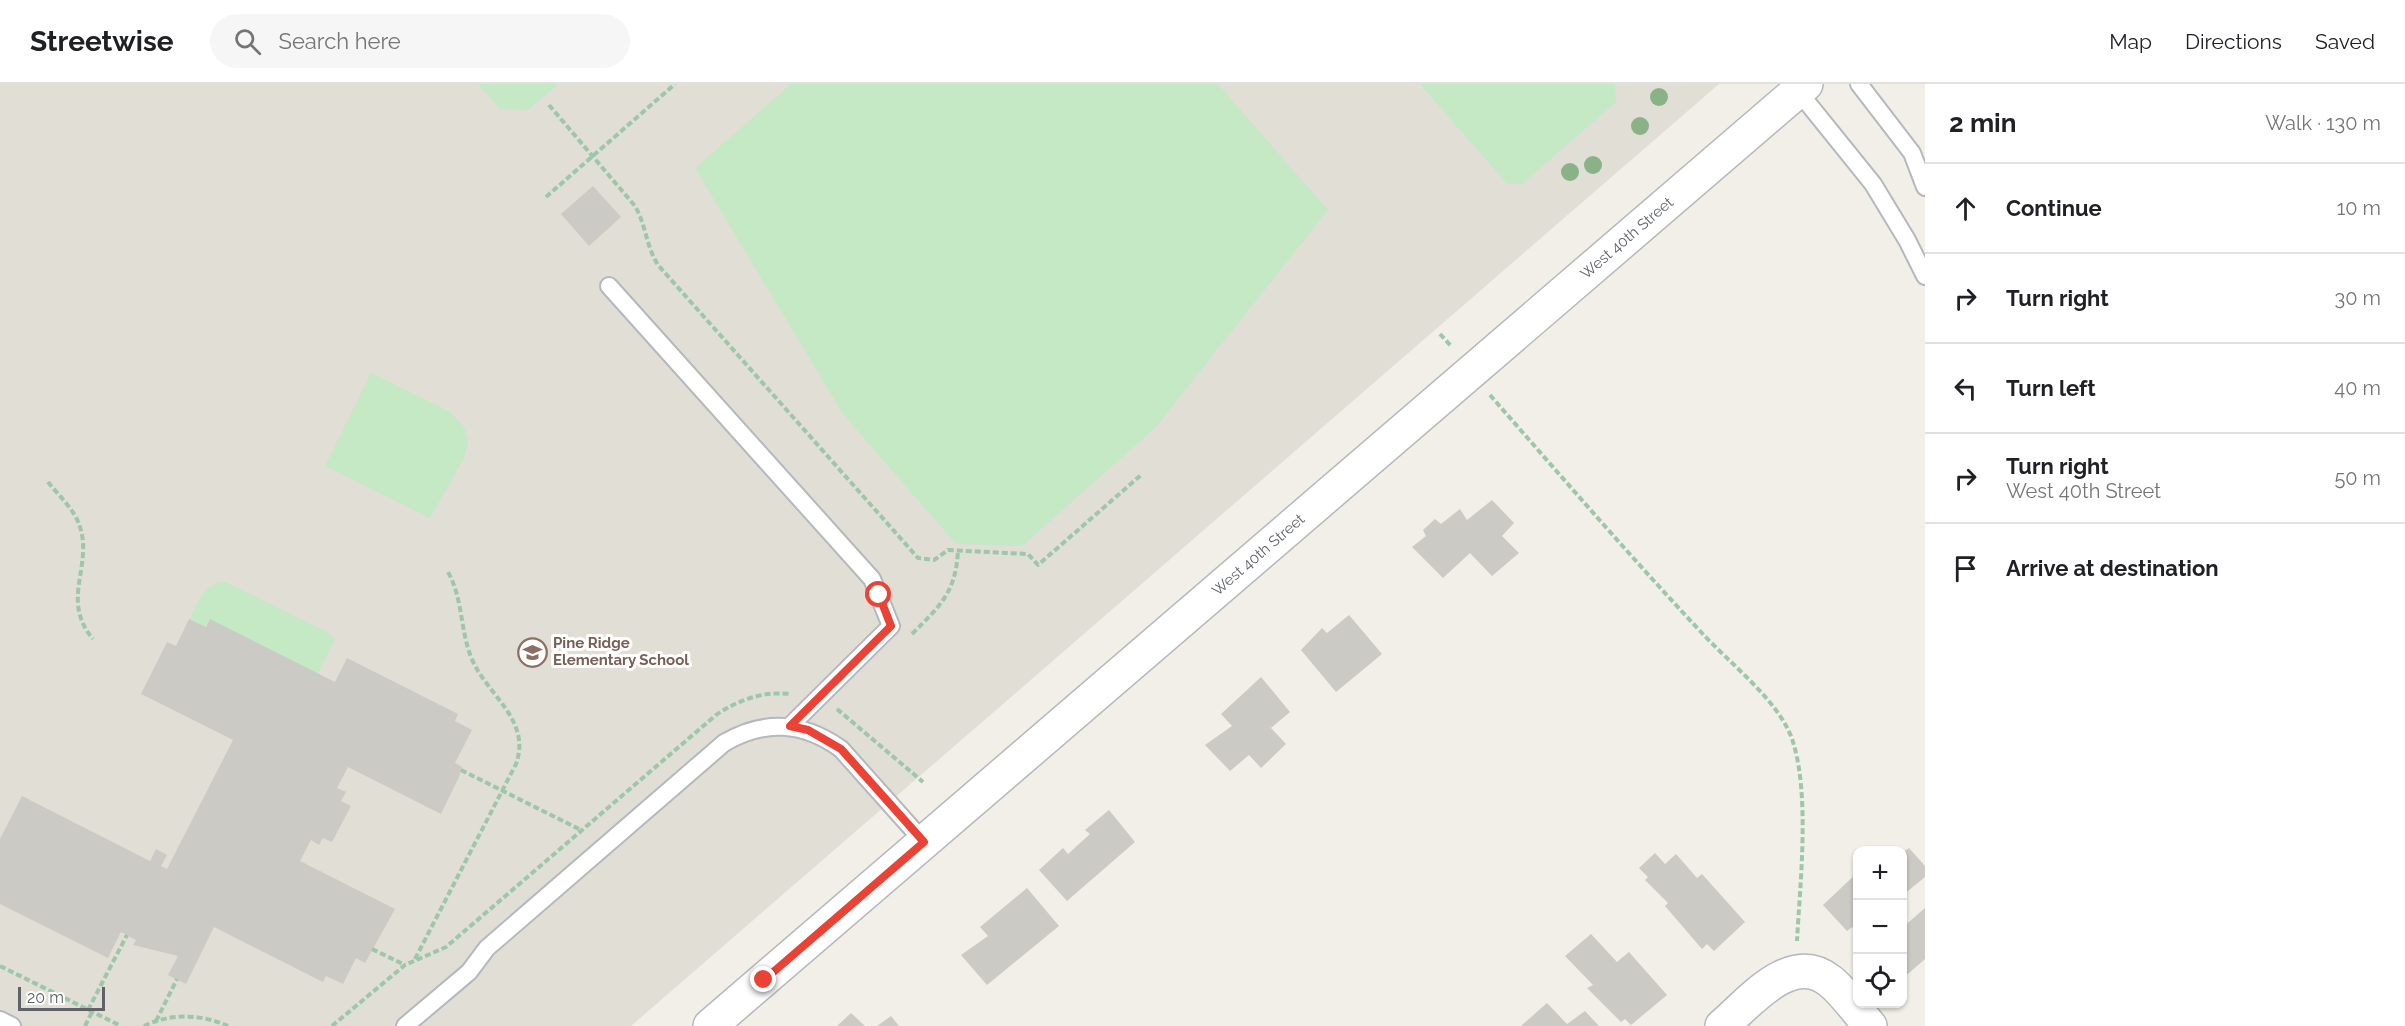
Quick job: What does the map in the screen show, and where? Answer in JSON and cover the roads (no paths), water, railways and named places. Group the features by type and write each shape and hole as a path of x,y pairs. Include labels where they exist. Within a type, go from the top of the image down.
{"street":[{"name":"West 40th Street","path":"710,1026 1802,88"},
{"path":"1722,1026 1768,986 1784,975 1796,972 1811,972 1832,982 1870,1026"}],"lane":[{"path":"1859,84 1912,153 1925,187"},
{"path":"1802,88 1873,184 1907,240 1925,276"},
{"path":"609,286 872,579 891,626 790,726"},
{"path":"405,1026 469,972 487,948 724,743 756,728 790,726 816,734 841,749 924,842"},
{"path":"0,1020 12,1026"}],"place":[{"name":"Pine Ridge Elementary School","path":"532,652"}]}
